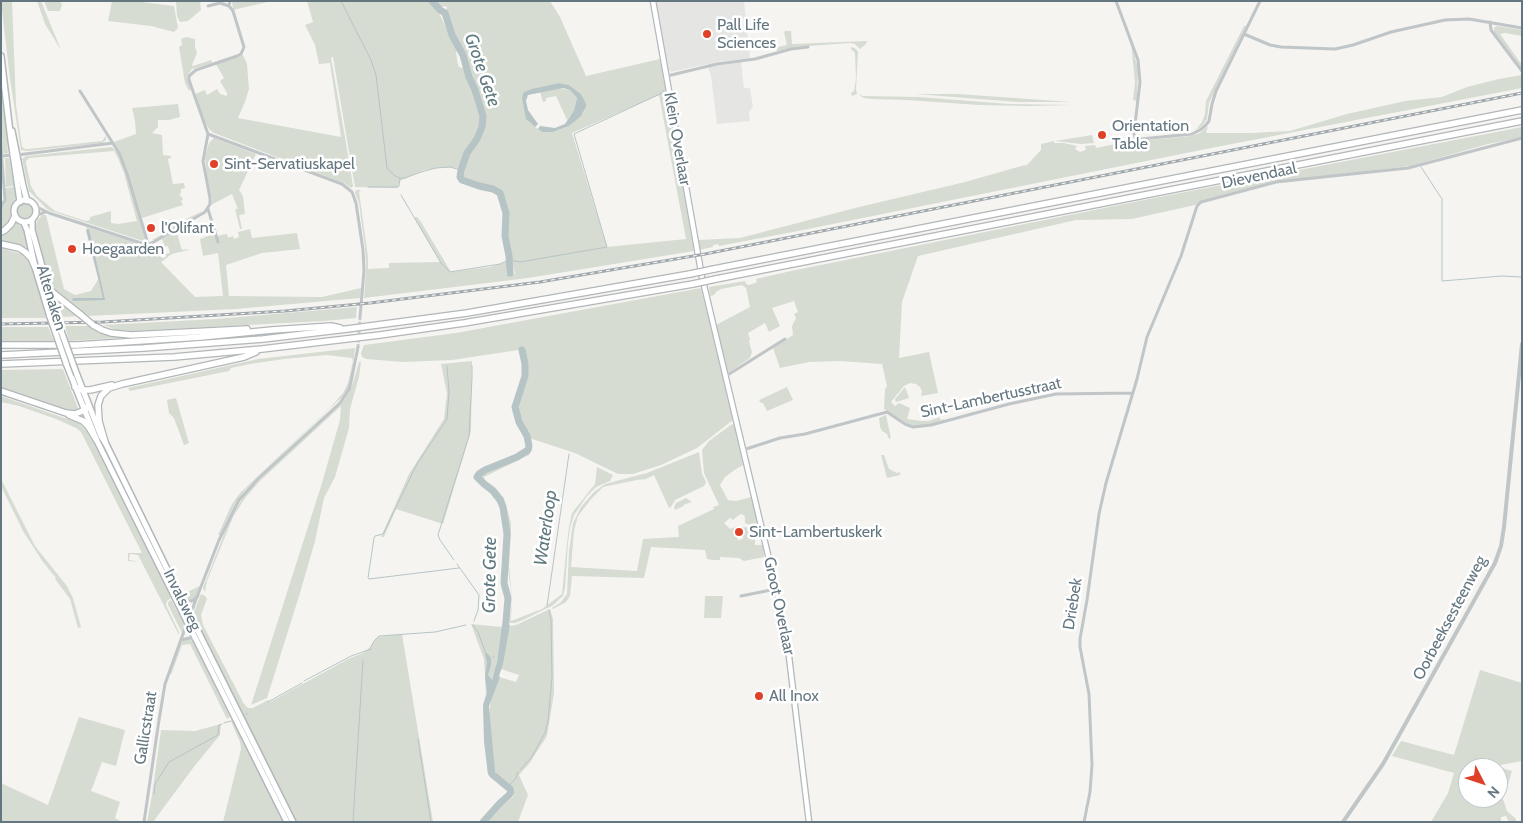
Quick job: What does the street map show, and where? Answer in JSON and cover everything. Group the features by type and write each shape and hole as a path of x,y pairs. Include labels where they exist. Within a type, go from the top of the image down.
{"highway":[{"path":"1,355 144,348 263,339 475,312 690,274 1522,110"},
{"path":"1,364 174,357 262,349 464,323 693,284 1522,120"},
{"path":"1,232 11,224 15,216"},
{"path":"1,244 20,248 31,258 35,267"},
{"path":"47,288 93,325 111,333 131,335 265,328 272,330"},
{"path":"1,345 77,345 331,326 348,329"},
{"path":"75,387 82,390 90,390 122,384 244,357 262,349"},
{"path":"105,442 98,413 99,400 105,391 122,384"},
{"path":"1,391 75,414 86,408"},
{"path":"66,412 88,426 96,439"}],"main road":[{"name":"Klein Overlaar","path":"653,1 702,277"},
{"path":"1,56 20,202"},
{"path":"15,155 27,200 36,210 33,218 24,222 18,221 14,209 20,202 27,200"},
{"name":"Altenaken","path":"33,218 32,230 47,288 74,375"},
{"name":"Altenaken","path":"24,222 50,317 74,375"},
{"name":"Groot Overlaar","path":"702,277 788,640 809,822"},
{"name":"Invalsweg","path":"74,375 75,387 105,442 293,822"},
{"name":"Invalsweg","path":"74,375 82,390 96,439 287,822"}],"street":[{"path":"229,6 230,1"},
{"path":"1116,1 1138,60 1140,82 1134,136 1139,139 1192,134 1200,130 1209,121 1216,91 1260,1"},
{"path":"208,6 220,3 229,6 244,47 242,54 196,70 189,76 208,134 203,161 210,198 208,208 218,242"},
{"path":"1244,34 1276,46 1335,49 1394,31 1444,20 1469,19 1522,28"},
{"path":"1490,22 1491,30 1522,71"},
{"path":"666,76 716,64 755,59 791,49 808,47"},
{"path":"80,92 119,153 127,173 148,244"},
{"path":"208,134 342,184 352,192 356,204 363,250 364,271 360,317"},
{"name":"Dievendaal","path":"1133,393 1147,337 1182,256 1197,206 1201,202 1276,182 1408,168 1522,138"},
{"path":"2,156 112,143"},
{"path":"1,147 5,200 1,207"},
{"path":"34,206 148,244 205,212 208,208"},
{"path":"33,218 45,211"},
{"path":"725,376 786,339"},
{"name":"Oorbeeksesteenweg","path":"1343,822 1383,764 1495,563 1504,534 1522,344"},
{"path":"190,616 219,540 240,500 258,479 340,403 349,389 354,374 358,347"},
{"name":"Sint-Lambertusstraat","path":"743,450 780,438 805,434 887,412 905,424 914,427 931,425 1009,404 1056,394 1133,393"},
{"name":"Driebek","path":"1084,822 1090,792 1092,765 1089,694 1080,647 1081,630 1101,502 1133,393"},
{"path":"741,596 776,588"},
{"path":"182,600 192,601 198,595"},
{"name":"Gallicstraat","path":"144,822 163,694 168,673 187,622"},
{"path":"181,640 196,639"}],"shaded area":[{"path":"1,1 12,1 16,105 22,147 28,149 102,141 106,136 106,140 102,143 28,151 21,150"},
{"path":"37,1 41,1 61,50 45,24"},
{"path":"44,1 59,1 62,4 60,11 48,11"},
{"path":"112,1 134,1 174,6 178,28 174,32 151,26 108,21"},
{"path":"176,1 200,1 201,10 188,21 180,22 177,16"},
{"path":"232,1 272,1 233,10"},
{"path":"307,1 430,1 440,15 458,49 456,53 458,65 463,68 477,100 480,99 470,74 464,51 454,36 446,10 447,7 440,8 435,1 550,1 560,17 586,76 660,59 694,251 528,278 364,298 365,248 356,190 361,190 359,192 368,269 389,268 389,263 440,262 414,217 417,217 451,272 490,267 506,262 506,275 515,274 506,232 507,212 500,192 495,187 482,186 465,180 462,175 458,175 459,168 443,167 424,170 400,181 397,188 355,187 333,57 331,58 353,186 351,188 344,183 210,130 205,123 195,94 205,90 207,95 217,89 220,94 227,96 220,81 224,78 216,64 243,55 247,64 249,89 238,118 341,137 330,63 319,64 315,45 305,25 313,22","holes":["559,83 569,85 581,94 586,107 583,113 569,126 553,132 542,132 529,122 524,92","659,95 686,239 607,247 572,133"]},
{"path":"656,1 744,1 750,58 717,62 671,72 668,70"},
{"path":"1244,26 1246,26 1209,103 1207,119 1195,131 1205,114 1206,101"},
{"path":"1497,26 1522,30 1522,36 1500,34 1522,65 1522,69 1494,32 1494,28"},
{"path":"785,31 791,31 792,44 867,41 860,49 855,44 850,43 794,47 777,51 778,47 787,45"},
{"path":"186,37 195,39 197,53 193,66 211,60 212,63 192,69 187,77 191,89 189,91 185,83 179,47 182,45 181,39"},
{"path":"1131,42 1138,69 1137,101 1133,100 1135,83"},
{"path":"851,47 858,52 857,94 852,96 851,93 854,91 856,79 855,53"},
{"path":"741,62 744,88 750,88 753,107 749,112 750,121 717,124 711,76 708,67"},
{"path":"1522,75 1522,88 798,231 719,246 718,244 699,250 698,240 740,238 1026,166 1041,150 1041,144 1054,141 1054,143 1077,146 1075,149 1080,152 1086,150 1085,146 1095,145 1096,148 1135,140 1191,136 1200,133 1208,126 1206,133 1290,131 1347,114 1405,101 1442,97 1467,87"},
{"path":"559,83 569,85 581,94 586,107 581,116 569,126 553,132 542,132 538,129 540,126 555,128 565,124 574,110 577,98 570,90 563,88 528,95 526,101 528,110 538,124 535,127 526,119 523,94 532,89"},
{"path":"1,87 9,137 7,140 8,153 6,154 3,153 1,138"},
{"path":"559,88 570,90 577,98 574,110 567,120 556,96 546,98 546,101 543,102 540,92"},
{"path":"857,94 863,96 919,97 1009,104 1074,105 979,105 871,99"},
{"path":"915,94 958,94 1071,102 1018,102"},
{"path":"178,104 180,117 158,120 158,127 152,133 162,135 163,155 171,156 168,159 173,184 184,183 185,188 181,189 179,194 183,199 181,201 183,205 142,218 128,171 114,142 136,134 132,108"},
{"path":"1522,127 1522,137 1488,144 1410,166 1266,183 1203,200 1195,205 1132,219 1076,220 918,256 902,302 899,358 929,352 938,393 921,396 922,391 920,387 910,383 904,386 891,402 895,406 899,403 910,408 907,419 929,421 940,417 940,420 944,420 914,426 884,409 885,389 887,386 882,364 840,361 809,362 780,368 773,348 793,335 792,326 796,318 794,314 798,312 794,301 772,308 780,326 769,332 765,323 748,333 752,352 750,358 728,373 716,325 750,307 746,288 742,285 721,289 710,296 709,287 745,281 749,285 757,282 756,279 791,271"},
{"path":"1092,135 1094,143 1081,144 1055,141"},
{"path":"214,138 256,154 239,190 243,196 245,214 239,215 242,229 240,229 235,209 238,209 232,194 211,205 212,199 205,157 209,143"},
{"path":"112,147 118,154 128,178 145,239 143,241 48,210 29,191 22,159 26,156","holes":["114,151 118,158 137,221 118,224 111,223 111,211 90,217 90,220 86,221 55,211 37,196 31,186 26,163 29,158"]},
{"path":"5,158 9,158 14,186 6,187"},
{"path":"14,187 16,197 11,206 11,219 7,226 1,229 1,209 5,204 6,188"},
{"path":"22,203 28,203 33,208 31,217 22,219 17,214 17,208"},
{"path":"203,211 154,241 152,240 163,234 160,230 166,226 168,228 172,226 169,220 172,219 175,224"},
{"path":"42,215 46,215 64,289 75,295 91,291 99,278 86,227 143,245 149,245 162,258 166,257 165,254 170,253 168,246 165,247 162,239 176,230 182,250 188,250 172,254 161,262 195,297 223,296 218,253 203,256 200,239 216,233 217,236 227,234 228,238 233,236 234,239 239,237 238,232 250,229 252,238 297,233 300,249 262,253 226,265 229,296 322,297 361,288 360,298 236,309 88,316 50,286 35,228 37,221"},
{"path":"15,222 24,231 29,253 1,242 1,234"},
{"path":"89,229 105,300 73,301 72,299 74,298 103,298 86,230"},
{"path":"1,248 25,255 31,262 46,318 1,318"},
{"path":"701,288 733,420 697,448 661,465 633,474 618,474 575,453 529,438 518,415 517,407 527,376 528,367 525,349 452,360 403,362 366,359 362,357 361,353 364,345 456,333"},
{"path":"53,295 79,316 61,317"},
{"path":"357,307 356,318 324,321 134,331 116,330 103,325 216,319"},
{"path":"65,326 91,326 132,337 69,341"},
{"path":"1,327 48,327 54,341 1,342"},
{"path":"355,348 352,374 348,388 342,397 245,490 235,504 220,535 218,535 232,504 240,493 330,408 343,393 348,383 352,358 326,355 284,359 250,364 231,368 229,371 130,391 128,388 258,359"},
{"path":"472,361 471,431 443,524 396,509 384,537 381,537 409,474 444,419 447,394 441,364"},
{"path":"359,362 361,362 359,377 350,409 349,428 335,477 324,498 315,541 267,698 251,705 322,483 340,420 341,406 260,481 245,498 233,517 207,581 205,592 203,588 228,524 242,499 251,488 344,400 353,383"},
{"path":"63,369 79,411 74,412 1,389 1,370"},
{"path":"787,387 793,400 767,411 759,400"},
{"path":"905,387 909,398 896,402 895,399"},
{"path":"1,396 80,424 88,432 171,598 167,601 166,605 179,635 138,555 130,554 129,560 140,562 128,561 128,553 142,553 81,432 56,419 1,402"},
{"path":"176,398 189,443 184,445 174,418 169,413 167,400"},
{"path":"886,415 891,438 889,439 880,427 879,418"},
{"path":"732,424 734,425 743,465 725,477 720,485 728,500 736,501 751,497 758,523 750,525 745,523 745,517 742,514 733,520 730,518 724,523 730,529 738,526 734,536 738,540 743,539 742,527 755,528 755,545 763,545 764,557 744,561 739,558 720,557 720,560 712,560 707,559 705,550 651,547 644,578 572,576 570,596 566,602 553,609 567,594 569,551 573,523 581,507 594,492 605,484 647,473 699,452 702,474 706,482 704,486 675,500 671,507 669,508 654,475 646,479 603,487 578,516 574,531 571,567 637,571 643,539 679,537 678,526 719,505 704,473 702,450 709,441"},
{"path":"532,441 532,449 529,455 484,477 504,498 511,523 509,566 512,598 508,569 509,529 506,512 502,499 483,481 481,476 526,455 530,450"},
{"path":"881,455 884,455 889,469 897,473 900,472 900,475 887,478"},
{"path":"597,467 613,475 610,481 596,487 587,496 574,515 570,528 563,596 552,606 515,623 510,623 512,598 511,621 542,609 562,594 567,543 572,513 595,484"},
{"path":"1,479 35,546 67,586 73,598 81,627 78,628 70,599 23,531 1,486"},
{"path":"686,498 692,502 675,510 676,503"},
{"path":"200,586 196,596 190,600 185,599 183,594"},
{"path":"201,594 207,599 201,615 203,625 244,704 248,708 253,708 268,700 270,702 348,659 363,653 378,637 402,634 433,822 297,822 193,614"},
{"path":"705,596 723,596 721,618 704,618"},
{"path":"171,600 184,624 182,633 168,605 168,602"},
{"path":"550,609 553,619 554,693 547,736 529,764 519,775 528,795 518,822 485,822 498,807 513,797 515,792 513,788 493,773 488,723 491,699 499,677 516,682 519,675 501,669 510,626"},
{"path":"471,624 502,627 496,668 486,695 484,659"},
{"path":"502,625 510,625 500,677 489,706 495,772 497,775 494,780 488,774 484,742 483,705 487,692 485,677 487,662 485,654 487,653 491,658 488,675 492,680 497,662"},
{"path":"185,640 193,641 230,717 227,719 190,644 182,645 171,675 170,673 182,642"},
{"path":"1480,670 1522,683 1522,761 1508,764 1508,758 1458,758 1458,808 1506,808 1516,819 1516,822 1509,822 1506,816 1501,817 1501,822 1431,822 1448,793 1454,773 1392,756 1401,741 1454,755"},
{"path":"79,717 125,730 116,766 102,762 91,791 120,802 115,818 122,822 1,822 1,783 48,805"},
{"path":"232,720 283,822 223,822 241,749"},
{"path":"221,724 220,735 153,822 147,822 161,730 195,731"},
{"path":"1508,770 1512,771 1508,785"}],"waterway":[{"path":"341,1 371,60 376,75 387,168 400,178 436,168 450,167 461,170"},
{"name":"Grote Gete","path":"432,1 445,13 452,35 463,55 483,116 482,127 477,139 467,153 460,177 462,180 493,189 500,193 506,213 505,236 510,273"},
{"path":"401,195 441,263 450,272 500,264 509,260 520,262 607,247 574,134 662,93 664,90"},
{"path":"1421,167 1442,199 1442,281 1502,276 1522,277"},
{"path":"368,187 398,187 400,179"},
{"name":"Grote Gete","path":"505,633 508,598 504,583 507,534 503,507 493,491 477,477 485,470 517,457 528,450 527,436 519,422 515,407 525,376 522,350"},
{"path":"447,366 449,392 447,419 417,464 383,534 374,538 368,578 459,568"},
{"path":"454,560 438,535 469,436 472,366"},
{"name":"Waterloop","path":"547,606 569,454"},
{"path":"457,564 479,595 478,610 474,621"},
{"path":"520,770 531,758 545,733 548,721 552,677 551,619 549,610"},
{"path":"371,647 379,636 435,632 466,625"},
{"path":"473,625 478,632 486,654"},
{"path":"304,681 351,656 371,649"},
{"path":"353,822 363,660"},
{"path":"268,702 302,683"},
{"path":"224,723 231,721"},
{"path":"154,794 155,784 169,762 218,735 219,725 222,724"},
{"path":"418,739 431,822"},
{"name":"Grote Gete","path":"483,822 511,792 492,774 491,770"},
{"path":"508,787 516,778 518,772"}],"tunnel":[{"path":"358,347 360,317"}],"railway":[{"path":"1,324 103,322 285,311 370,303 540,282 705,254 1522,93"}],"place":[{"name":"Pall Life Sciences","path":"707,34"},
{"name":"Orientation Table","path":"1102,135"},
{"name":"Sint-Servatiuskapel","path":"214,164"},
{"name":"l'Olifant","path":"151,228"},
{"name":"Hoegaarden","path":"72,249"},
{"name":"Sint-Lambertuskerk","path":"739,532"},
{"name":"All Inox","path":"759,696"}]}
